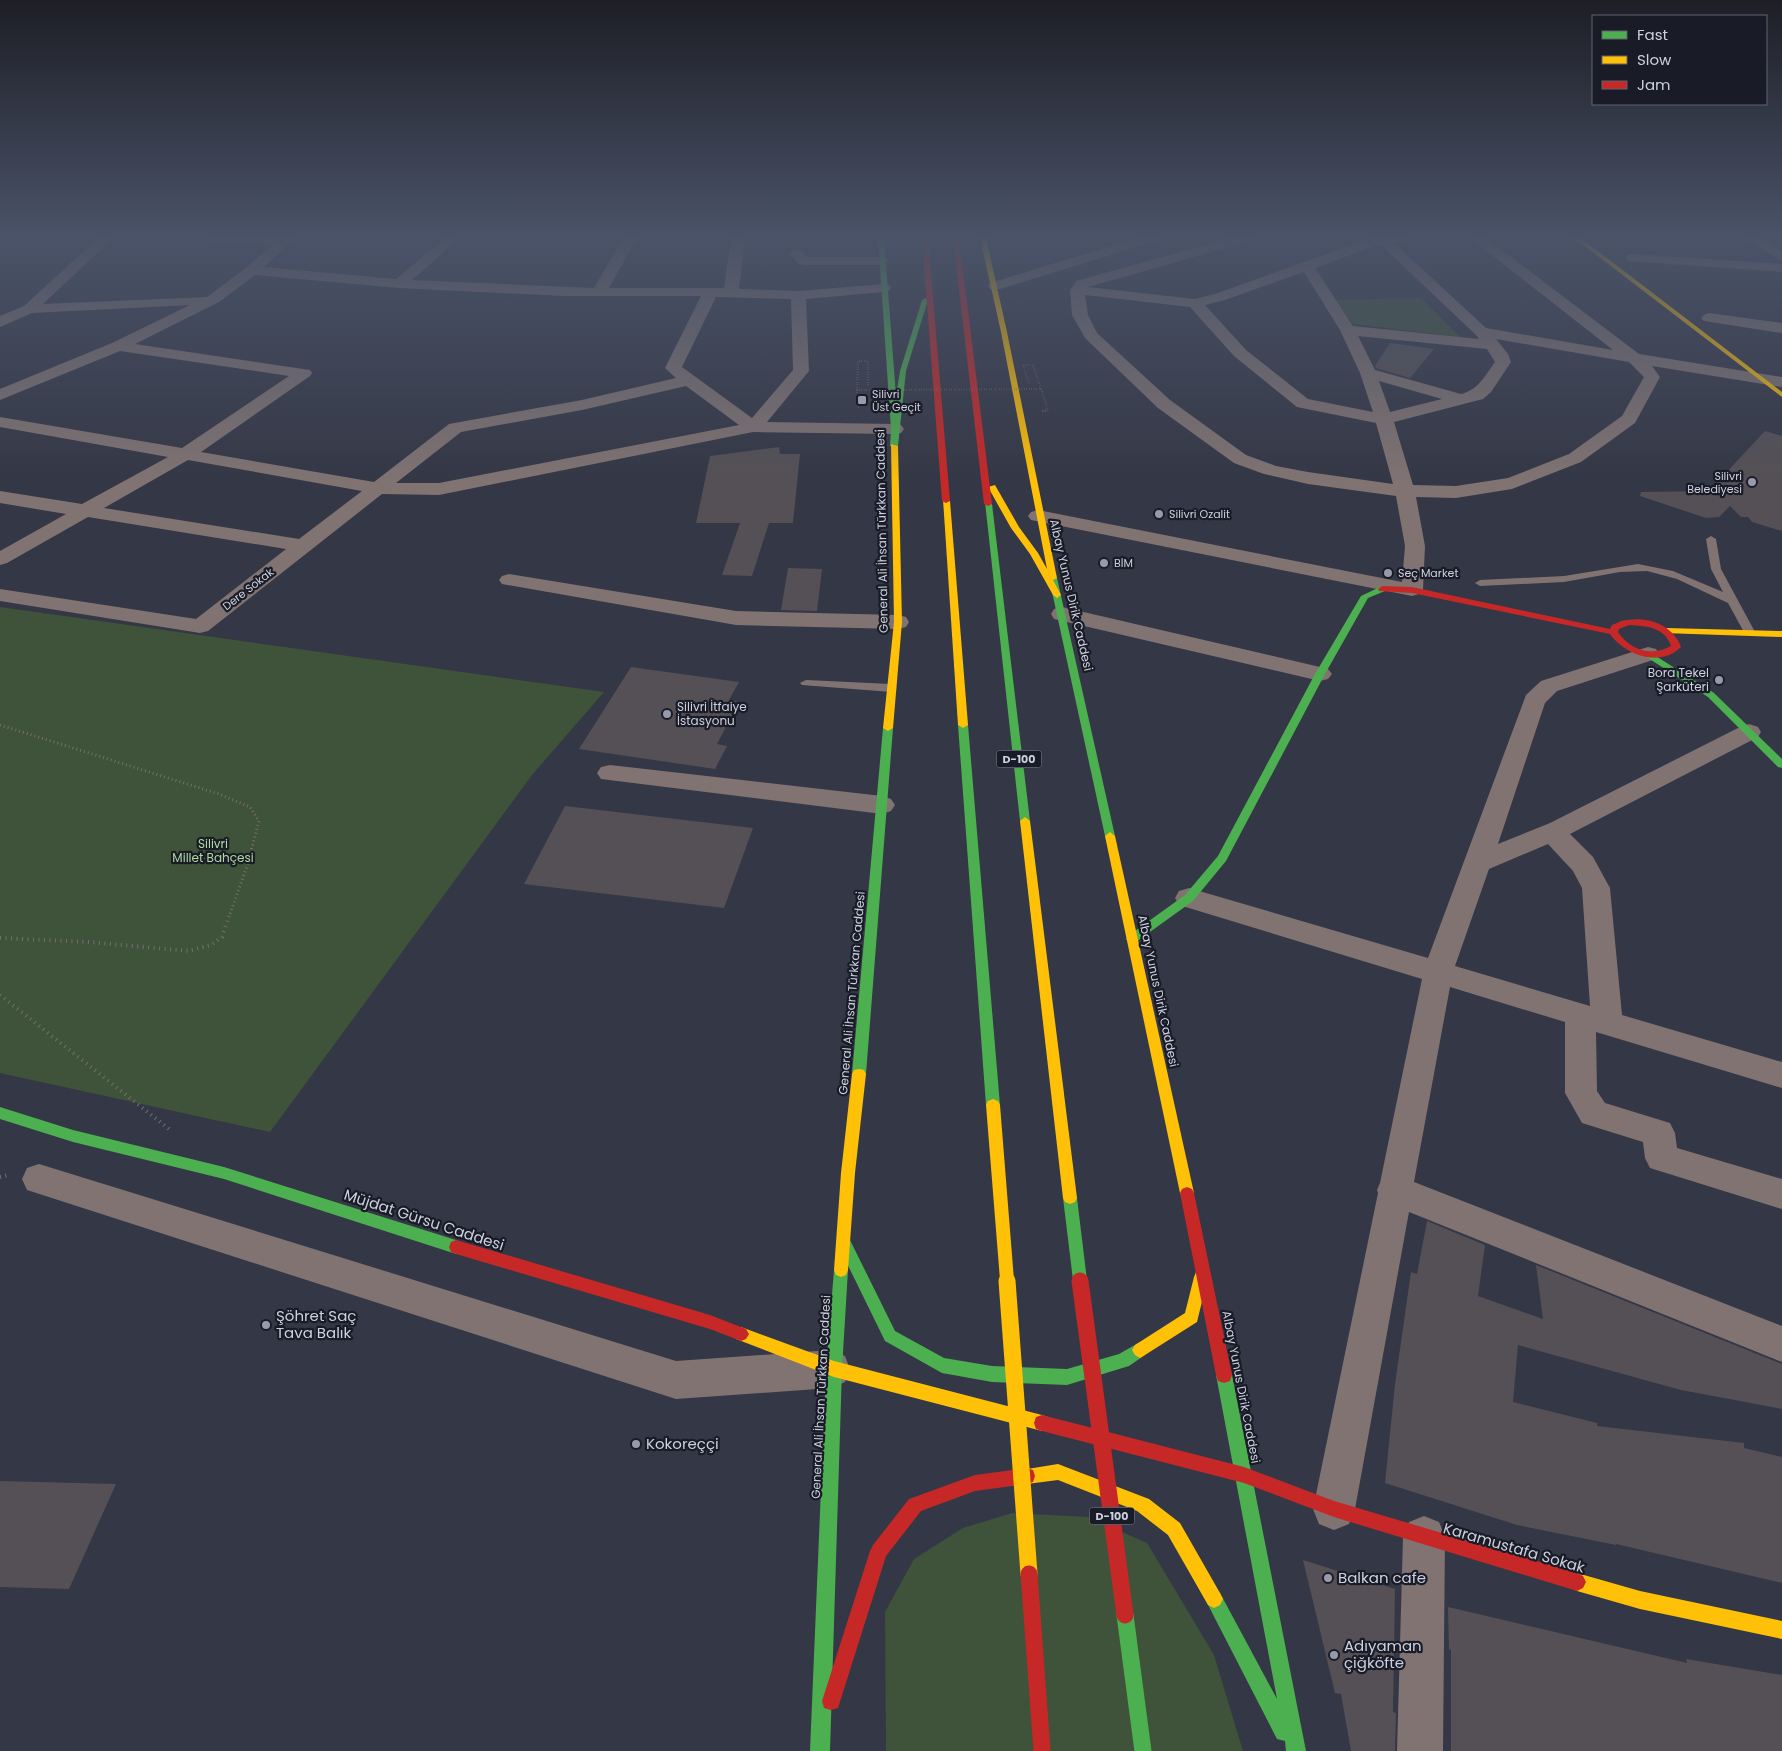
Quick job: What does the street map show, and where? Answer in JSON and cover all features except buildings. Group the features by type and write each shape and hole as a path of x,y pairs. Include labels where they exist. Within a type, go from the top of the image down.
{"main road":[{"name":"General Ali İhsan Türkkan Caddesi","path":"820,1751 834,1369 848,1173 858,1087 898,622 894,462 895,429 886,320"},
{"path":"895,429 903,371 918,320"},
{"path":"931,320 1042,1751"},
{"name":"D-100","path":"966,320 1080,1280 1143,1751"},
{"name":"Albay Yunus Dirik Caddesi","path":"1001,320 1038,516 1060,605 1203,1268 1244,1474 1295,1751"},
{"path":"1686,320 1782,395"},
{"path":"1711,320 1731,335"},
{"path":"986,475 1015,528 1034,553 1060,605"},
{"path":"1132,939 1189,898 1222,858 1320,674 1365,596 1378,589 1412,590 1614,632 1620,642 1637,651 1648,654 1666,654 1676,647 1676,642"},
{"path":"1614,632 1615,627 1628,622 1648,624 1666,631 1782,634"},
{"path":"1666,631 1686,657"},
{"path":"1648,654 1710,695 1782,765"},
{"path":"1696,672 1710,695"},
{"name":"Müjdat Gürsu Caddesi","path":"0,1113 73,1136 224,1172 507,1262 710,1322 834,1369 1244,1474"},
{"path":"843,1242 890,1336 942,1365 992,1374 1068,1377 1123,1360 1192,1317 1203,1268"},
{"path":"820,1735 879,1551 915,1505 975,1483 1058,1472 1143,1505 1174,1529 1232,1630 1295,1751"},
{"name":"Karamustafa Sokak","path":"1244,1474 1334,1509 1640,1600 1782,1630"}],"street":[{"path":"0,395 118,346 172,320"},
{"path":"697,320 673,368 753,427"},
{"path":"753,427 801,372 799,320"},
{"path":"1082,320 1090,335 1164,404 1240,459 1271,470 1308,478 1404,491 1456,492 1512,483 1575,458 1629,419 1652,377 1634,358 1584,320"},
{"path":"1210,320 1240,353 1303,403 1384,419 1477,395 1481,391 1503,362 1493,345 1468,320"},
{"path":"1038,516 1412,590 1415,546 1404,491 1384,419 1368,373 1341,320"},
{"path":"1733,320 1782,328"},
{"path":"1348,330 1493,345"},
{"path":"1481,332 1762,380 1780,374"},
{"path":"0,560 184,454 304,373 118,346"},
{"path":"1368,373 1463,399"},
{"path":"0,378 28,382"},
{"name":"Dere Sokak","path":"0,595 200,626 455,428 582,405 689,380"},
{"path":"0,422 379,488 439,489 753,427 895,429"},
{"path":"0,497 303,546"},
{"path":"509,580 736,618 898,622"},
{"path":"1060,605 1320,674"},
{"path":"1334,1509 1394,1190 1438,972 1534,700 1549,686 1648,654"},
{"path":"1478,863 1552,832 1749,732"},
{"path":"610,773 882,805"},
{"path":"1552,832 1590,872 1596,888 1593,1019 1581,1093 1594,1113 1658,1133 1662,1158 1782,1194"},
{"path":"1189,898 1782,1075"},
{"path":"39,1179 676,1380 834,1369"},
{"path":"1394,1190 1782,1344"},
{"path":"1420,1751 1424,1537"}],"lane":[{"path":"1711,540 1716,569 1749,632"},
{"path":"1480,583 1578,578 1627,566 1648,568 1679,576 1733,601"},
{"path":"806,683 891,688"}],"path":[{"path":"858,407 858,361 868,361 868,385"},
{"path":"1029,384 1023,365 1033,365 1048,411"},
{"path":"857,390 1040,389"},
{"path":"0,725 219,794 250,807 258,821 247,866 222,937 211,945 189,951 89,942 0,938"},
{"path":"0,995 170,1130"}],"green space":[{"path":"1350,320 1443,320 1460,337 1353,324"},
{"name":"Silivri Millet Bahçesi","path":"0,607 604,692 532,775 270,1132 0,1073"},
{"path":"1012,1513 1088,1517 1147,1543 1214,1655 1243,1751 886,1751 885,1612 914,1559 963,1528"}],"traffic: fast":[{"path":"887,320 895,429 894,446"},
{"path":"895,429 903,371 919,320"},
{"path":"988,504 1025,821"},
{"path":"1053,578 1110,836"},
{"path":"1132,939 1189,898 1222,858 1320,674 1365,596 1382,589"},
{"path":"1648,654 1711,695 1782,765"},
{"path":"963,725 993,1105"},
{"path":"859,1074 888,728"},
{"path":"0,1113 73,1136 224,1173 456,1247"},
{"path":"1070,1198 1080,1280"},
{"path":"844,1243 890,1336 942,1365 992,1374 1067,1377 1123,1361 1140,1350"},
{"path":"820,1751 834,1369 841,1270"},
{"path":"1224,1375 1296,1751"},
{"path":"1214,1599 1284,1732"},
{"path":"1125,1615 1143,1751"}],"traffic: slow":[{"path":"1001,320 1053,578"},
{"path":"1686,320 1782,395"},
{"path":"888,728 898,622 894,446"},
{"path":"992,487 1015,528 1034,553 1057,595"},
{"path":"946,501 963,725"},
{"path":"1666,631 1782,634"},
{"path":"1025,821 1070,1198"},
{"path":"1110,836 1187,1193"},
{"path":"841,1270 848,1173 859,1074"},
{"path":"993,1105 1007,1280"},
{"path":"1140,1350 1192,1317 1201,1277"},
{"path":"1007,1280 1029,1574"},
{"path":"741,1334 834,1369 1042,1423"},
{"path":"1027,1476 1058,1472 1143,1505 1174,1529 1214,1599"},
{"path":"1577,1582 1640,1600 1782,1630"}],"traffic: jam":[{"path":"932,320 946,501"},
{"path":"966,320 988,504"},
{"path":"1382,589 1412,590 1613,632"},
{"path":"1628,622 1643,623 1664,630 1674,640 1676,647 1668,652 1650,655 1625,646 1613,632 1615,627 1628,622"},
{"path":"1187,1193 1224,1375"},
{"path":"456,1247 710,1322 741,1334"},
{"path":"1080,1280 1125,1615"},
{"path":"1042,1423 1244,1475"},
{"path":"1244,1475 1334,1509 1577,1582"},
{"path":"831,1701 879,1551 915,1505 975,1483 1027,1476"},
{"path":"1029,1574 1042,1751"}],"place":[{"name":"Silivri Üst Geçit","path":"862,400"},
{"name":"Silivri Belediyesi","path":"1752,482"},
{"name":"Silivri Ozalit","path":"1159,514"},
{"name":"BİM","path":"1104,563"},
{"name":"Seç Market","path":"1388,573"},
{"name":"Bora Tekel Şarküteri","path":"1719,680"},
{"name":"Silivri İtfaiye İstasyonu","path":"667,714"},
{"name":"Şöhret Saç Tava Balık","path":"266,1325"},
{"name":"Kokoreççi","path":"636,1444"},
{"name":"Balkan cafe","path":"1328,1578"},
{"name":"Adıyaman çiğköfte","path":"1334,1655"}]}
